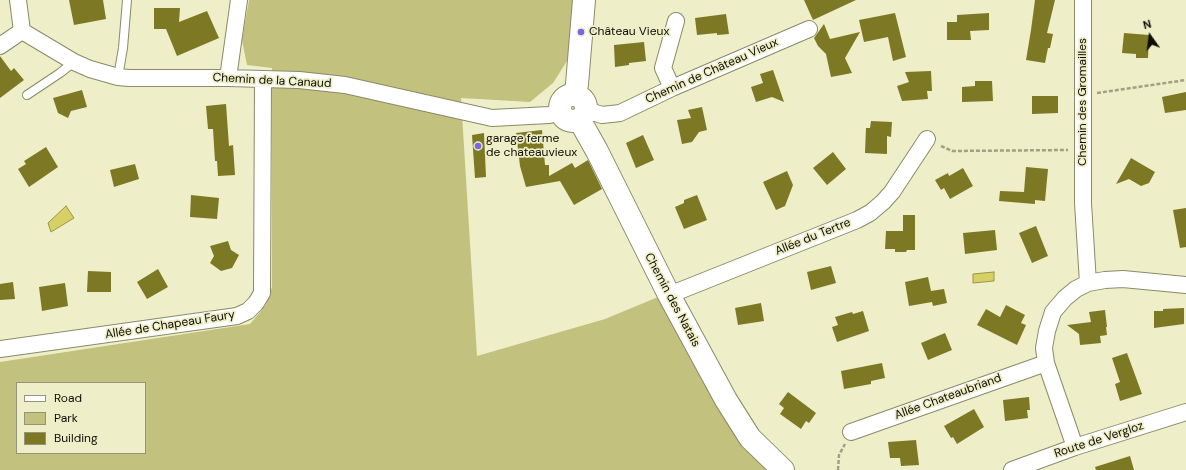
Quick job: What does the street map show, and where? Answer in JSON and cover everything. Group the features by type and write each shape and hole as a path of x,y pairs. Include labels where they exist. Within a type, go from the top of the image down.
{"street":[{"path":"0,46 22,31 18,0"},
{"path":"228,78 239,0"},
{"path":"575,109 584,0"},
{"name":"Chemin des Gromailles","path":"1083,0 1083,203 1088,283"},
{"path":"672,88 663,68 676,21"},
{"name":"Chemin de Château Vieux","path":"592,143 595,132 602,122 614,114 809,29"},
{"name":"Chemin de la Canaud","path":"22,31 74,62 90,69 118,77 299,80 345,85 409,98 492,118 549,115 575,109"},
{"name":"Allée de Chapeau Faury","path":"0,349 237,316 248,311 256,303 262,293 263,80"},
{"name":"Chemin de Château Vieux","path":"575,109 602,115 614,114"},
{"name":"Chemin des Natais","path":"575,109 669,295 738,420 750,438 782,470"},
{"name":"Allée du Tertre","path":"669,295 857,220 870,212 892,192 927,139"},
{"path":"1075,447 1046,362 1044,348 1047,331 1053,312 1065,298 1076,289 1088,283 1105,280 1123,280 1186,285"},
{"name":"Allée Chateaubriand","path":"851,432 1046,362"},
{"name":"Route de Vergloz","path":"1012,470 1075,447 1186,412"}],"lane":[{"path":"118,77 123,48 127,0"},
{"path":"27,95 60,74 74,62"}],"path":[{"path":"1083,95 1186,80"},
{"path":"927,139 952,151 1083,150"},
{"path":"838,470 839,455 851,432"}],"green space":[{"path":"249,0 575,0 567,61 553,83 530,102 461,98 477,356 605,319 663,295 771,470 0,470 0,362 250,324 266,305 272,287 272,68 247,65 242,40"}],"shaded area":[{"path":"66,206 74,218 51,232 48,223"},
{"path":"994,272 994,281 973,283 973,274"}],"building":[{"path":"69,0 103,0 106,19 74,25"},
{"path":"804,0 856,0 813,20"},
{"path":"1035,0 1055,0 1047,33 1053,34 1045,63 1026,60"},
{"path":"154,8 180,8 179,22 207,11 219,38 177,56 166,29 154,29"},
{"path":"895,13 906,57 893,61 888,37 864,42 859,20"},
{"path":"989,13 989,30 970,31 971,40 947,40 947,22 957,22 957,15"},
{"path":"726,14 729,34 717,35 717,33 697,35 695,18"},
{"path":"824,24 830,39 860,32 845,58 852,73 831,77 826,54 818,46 814,38"},
{"path":"1124,33 1149,35 1148,58 1136,58 1136,54 1122,53"},
{"path":"644,42 646,61 629,63 629,65 615,67 614,45"},
{"path":"0,56 11,71 14,68 24,80 0,98"},
{"path":"773,70 784,102 772,97 756,102 751,87 763,83 760,74"},
{"path":"931,71 932,91 927,91 928,99 902,101 897,86 909,82 905,72"},
{"path":"975,81 992,81 993,101 962,102 962,87 975,86"},
{"path":"82,90 87,107 71,111 68,118 58,113 53,98"},
{"path":"1186,92 1186,110 1165,113 1162,97"},
{"path":"1032,96 1058,96 1058,113 1032,114"},
{"path":"226,104 229,146 233,145 235,175 218,176 217,161 215,161 213,129 208,129 206,106"},
{"path":"702,107 707,130 699,132 692,142 682,144 677,120 691,118 688,110"},
{"path":"871,121 892,122 891,137 887,136 887,154 865,153 866,128 870,128"},
{"path":"542,130 545,165 549,165 549,176 572,163 575,168 588,160 602,189 574,205 560,181 526,187 520,166 516,133"},
{"name":"garage ferme de chateauvieux","path":"484,133 486,177 475,178 472,135"},
{"path":"643,135 654,160 636,168 626,143"},
{"path":"46,147 58,167 29,187 18,169 26,164 24,161"},
{"path":"833,152 846,169 827,185 813,168"},
{"path":"1131,158 1155,172 1149,183 1141,186 1129,179 1116,184"},
{"path":"135,164 139,179 114,187 110,170"},
{"path":"1026,167 1048,169 1045,201 1035,200 1035,204 999,201 1000,191 1024,192"},
{"path":"963,168 973,186 950,199 944,188 941,190 935,180 948,173 949,176"},
{"path":"787,171 793,185 785,206 776,210 763,182"},
{"path":"191,195 219,198 217,219 190,217"},
{"path":"697,195 707,220 684,229 675,207 684,203 684,200"},
{"path":"1186,208 1186,247 1180,248 1173,210"},
{"path":"903,215 915,215 915,250 895,252 895,249 885,249 886,231 903,231"},
{"path":"1036,226 1048,256 1032,263 1019,233"},
{"path":"995,230 997,250 965,254 963,233"},
{"path":"228,241 231,250 239,255 232,268 221,271 210,263 214,256 210,246"},
{"path":"831,266 836,283 811,290 807,272"},
{"path":"158,269 168,287 147,299 137,282"},
{"path":"88,271 111,272 111,292 87,292"},
{"path":"928,277 931,291 944,289 947,303 933,306 932,302 909,306 905,282"},
{"path":"13,282 15,299 0,300 0,284"},
{"path":"65,283 68,306 42,311 39,287"},
{"path":"761,303 764,321 738,325 735,308"},
{"path":"1006,305 1025,315 1021,323 1026,325 1017,345 977,325 986,309 1000,317"},
{"path":"1184,308 1184,324 1154,328 1154,311"},
{"path":"1105,310 1107,335 1100,336 1101,343 1080,345 1079,334 1067,325 1091,322 1089,312"},
{"path":"863,311 869,331 837,342 832,327 838,325 835,317 852,312 853,314"},
{"path":"945,333 952,350 928,360 921,343"},
{"path":"1127,353 1142,394 1120,401 1115,384 1120,382 1112,358"},
{"path":"882,363 885,378 871,381 871,384 844,389 841,371"},
{"path":"788,392 816,413 809,423 806,421 801,429 780,414 784,408 779,404"},
{"path":"1029,397 1030,410 1027,410 1028,418 1005,421 1003,400"},
{"path":"974,409 984,427 957,444 953,437 951,438 944,426"},
{"path":"916,440 919,465 901,466 900,458 890,458 888,442"},
{"path":"1130,456 1134,470 1096,470 1095,467"}],"place":[{"name":"Château Vieux","path":"581,32"},
{"name":"garage ferme de chateauvieux","path":"478,146"}]}
